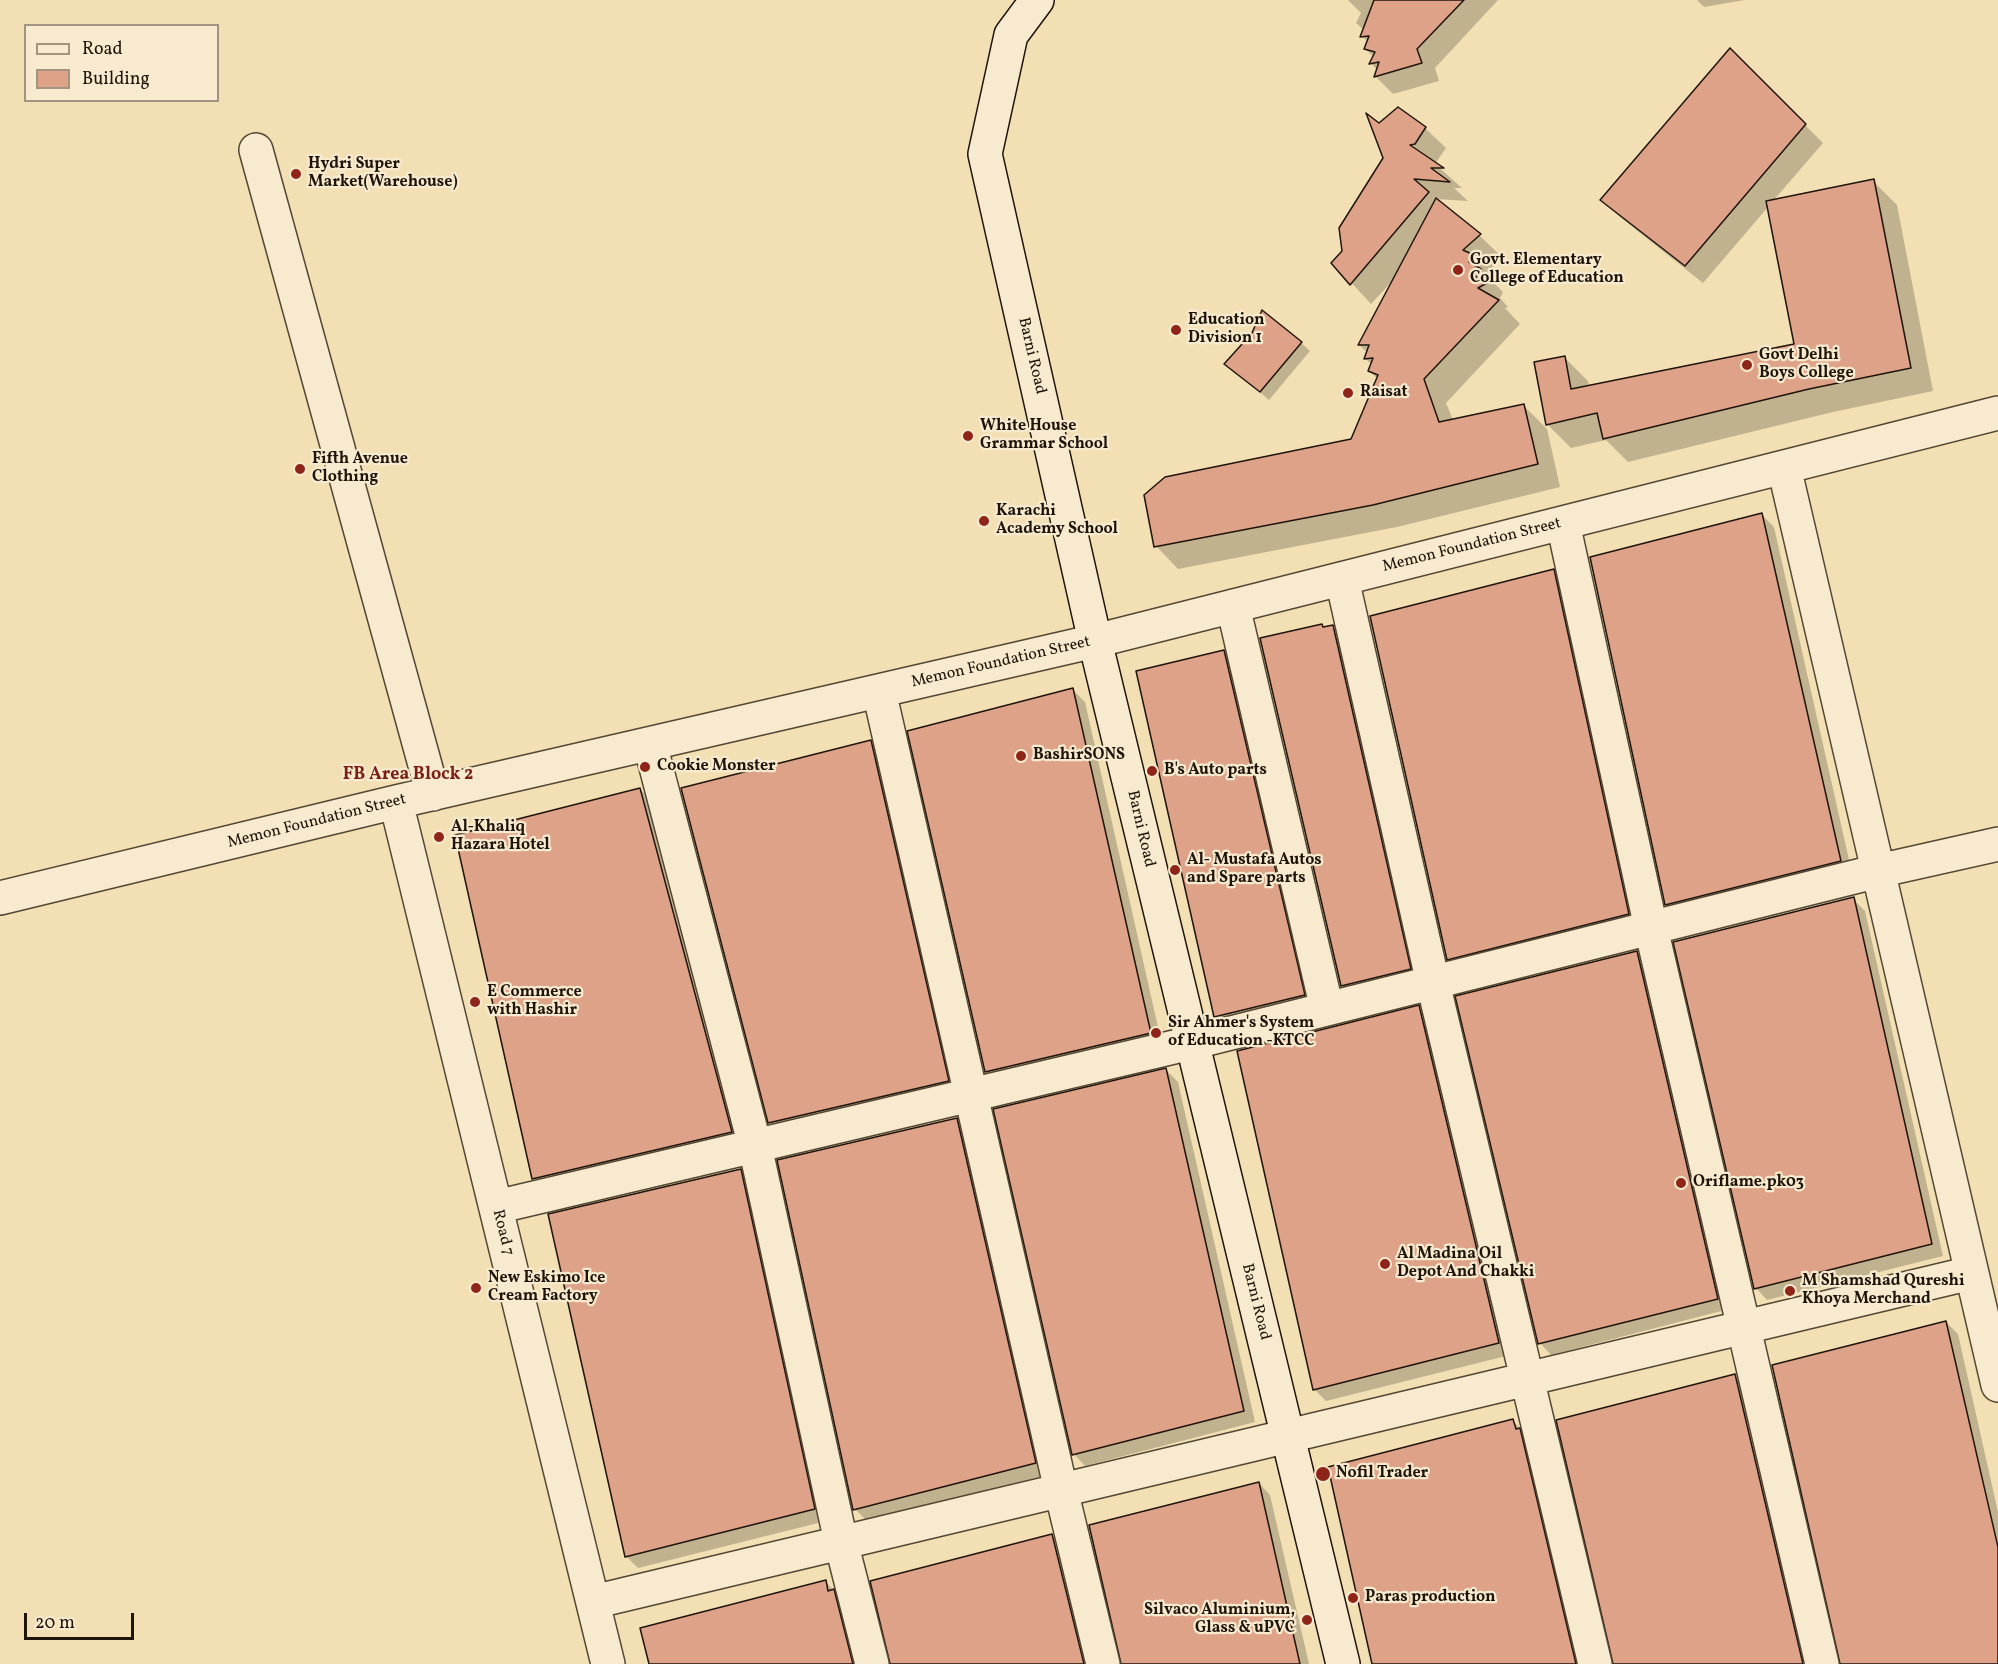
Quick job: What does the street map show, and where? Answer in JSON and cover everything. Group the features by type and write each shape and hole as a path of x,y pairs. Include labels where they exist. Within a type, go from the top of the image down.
{"street":[{"name":"Barni Road","path":"1038,0 1011,35 985,154 1095,641 1343,1664"},
{"path":"256,150 433,794"},
{"name":"Memon Foundation Street","path":"0,898 396,802 1095,641 1998,413"},
{"path":"1784,467 1998,1384"},
{"path":"1563,523 1651,928 1822,1664"},
{"path":"1342,579 1433,983 1595,1664"},
{"path":"1233,606 1327,1009"},
{"path":"879,691 970,1095 1103,1664"},
{"path":"650,744 755,1146 841,1542 872,1664"},
{"name":"Road 7","path":"396,802 608,1664"},
{"path":"496,1207 1191,1043 1878,871 1998,844"},
{"path":"592,1602 1971,1273"}],"building":[{"path":"1374,0 1464,0 1417,49 1422,63 1374,77 1379,62 1369,64 1375,52 1364,49 1369,36 1360,37"},
{"path":"1730,48 1806,124 1685,266 1600,200"},
{"path":"1398,107 1426,127 1415,144 1410,145 1444,168 1431,168 1450,182 1414,179 1429,192 1350,285 1331,263 1342,251 1339,228 1383,158 1366,113 1379,123"},
{"path":"1874,179 1911,368 1809,389 1603,439 1597,413 1546,425 1534,362 1565,356 1571,389 1794,344 1766,201"},
{"path":"1436,198 1481,234 1463,250 1476,256 1469,262 1481,269 1475,278 1487,283 1478,288 1499,300 1424,379 1439,422 1524,404 1538,464 1373,505 1154,547 1144,495 1165,477 1351,439 1378,375 1368,371 1373,358 1364,359 1369,345 1358,345"},
{"path":"1262,310 1302,342 1260,392 1224,364 1252,333"},
{"path":"1762,513 1841,861 1665,905 1590,557"},
{"path":"1554,569 1629,914 1447,960 1370,616"},
{"path":"1322,624 1323,627 1333,625 1411,969 1341,986 1260,638"},
{"path":"1224,650 1305,995 1214,1017 1136,671"},
{"path":"1073,688 1151,1033 985,1072 907,731"},
{"path":"871,740 949,1081 768,1123 681,788"},
{"path":"640,788 732,1132 532,1179 455,835"},
{"path":"1854,897 1932,1244 1754,1289 1673,942"},
{"path":"1637,951 1718,1299 1538,1344 1455,996"},
{"path":"1419,1005 1499,1343 1313,1390 1237,1051"},
{"path":"1166,1068 1244,1411 1072,1455 993,1109"},
{"path":"957,1118 1036,1463 853,1510 777,1160"},
{"path":"741,1169 815,1509 625,1557 548,1214"},
{"path":"1946,1321 1998,1547 1998,1664 1840,1664 1772,1365"},
{"path":"1735,1374 1803,1664 1613,1664 1556,1420"},
{"path":"1513,1419 1516,1429 1520,1428 1576,1664 1372,1664 1328,1467"},
{"path":"1259,1482 1300,1664 1121,1664 1089,1525"},
{"path":"1052,1534 1084,1664 890,1664 870,1581"},
{"path":"826,1580 828,1591 834,1589 853,1664 649,1664 640,1628"}],"place":[{"name":"Hydri Super Market(Warehouse)","path":"296,174"},
{"name":"Govt. Elementary College of Education","path":"1458,270"},
{"name":"Education Division 1","path":"1176,330"},
{"name":"Govt Delhi Boys College","path":"1747,365"},
{"name":"Raisat","path":"1348,393"},
{"name":"White House Grammar School","path":"968,436"},
{"name":"Fifth Avenue Clothing","path":"300,469"},
{"name":"Karachi Academy School","path":"984,521"},
{"name":"BashirSONS","path":"1021,756"},
{"name":"Cookie Monster","path":"645,767"},
{"name":"B's Auto parts","path":"1152,771"},
{"name":"Al-Khaliq Hazara Hotel","path":"439,837"},
{"name":"Al- Mustafa Autos and Spare parts","path":"1175,870"},
{"name":"E Commerce with Hashir","path":"475,1002"},
{"name":"Sir Ahmer's System of Education -KTCC","path":"1156,1033"},
{"name":"Oriflame.pk03","path":"1681,1183"},
{"name":"Al Madina Oil Depot And Chakki","path":"1385,1264"},
{"name":"New Eskimo Ice Cream Factory","path":"476,1288"},
{"name":"M Shamshad Qureshi Khoya Merchand","path":"1790,1291"},
{"name":"Nofil Trader","path":"1323,1474"},
{"name":"Paras production","path":"1353,1598"},
{"name":"Silvaco Aluminium, Glass & uPVC","path":"1307,1620"}],"district":[{"name":"FB Area Block 2","path":"408,776"}]}
